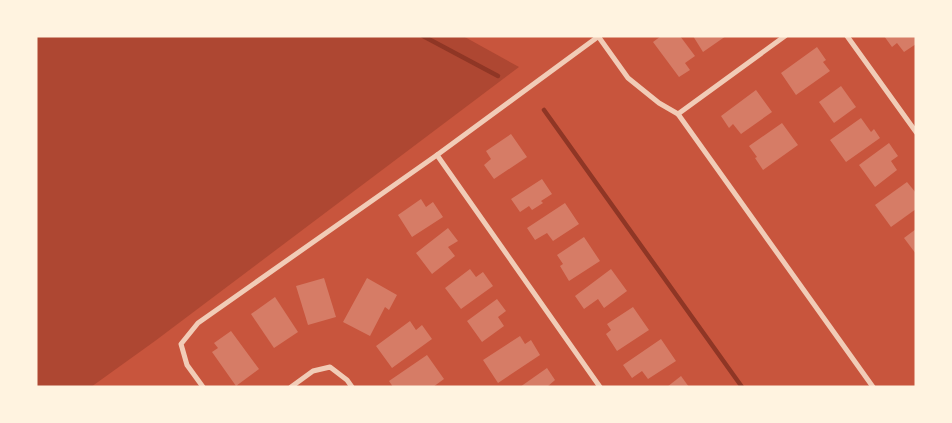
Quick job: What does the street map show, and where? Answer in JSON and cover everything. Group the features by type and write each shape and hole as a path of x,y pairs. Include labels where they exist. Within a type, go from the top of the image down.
{"street":[{"path":"203,387 187,365 181,344 198,323 437,155 599,36 628,78 659,103 678,114 873,387"},
{"path":"678,114 785,36"},
{"path":"847,36 916,132"},
{"path":"437,155 600,387"},
{"path":"291,387 314,371 330,367 347,380 352,387"}],"shaded area":[{"path":"36,36 463,36 519,67 91,387 36,387"}],"building":[{"path":"661,36 680,36 695,56 685,63 690,70 679,77 653,42"},
{"path":"693,36 726,36 703,52"},
{"path":"884,36 916,36 916,44 904,52 897,43 892,47"},
{"path":"817,47 826,60 823,62 830,71 796,95 781,73"},
{"path":"841,86 856,107 834,123 819,102"},
{"path":"756,90 772,112 741,134 733,124 729,128 721,116"},
{"path":"861,118 871,132 874,129 880,138 846,162 830,140"},
{"path":"782,123 798,145 763,170 749,146"},
{"path":"511,134 527,157 494,179 484,165 491,159 486,151"},
{"path":"889,143 898,156 891,161 897,170 875,187 859,165"},
{"path":"542,179 552,194 532,210 529,206 520,212 511,199"},
{"path":"907,182 916,193 916,209 891,227 875,205"},
{"path":"421,199 426,207 433,202 443,217 412,237 398,215"},
{"path":"565,203 579,224 553,241 547,233 535,240 527,228"},
{"path":"448,228 458,241 448,247 455,256 432,274 416,253"},
{"path":"916,229 916,254 904,238"},
{"path":"584,237 600,261 569,281 560,266 563,264 557,255"},
{"path":"470,269 476,277 483,272 493,286 461,309 445,288"},
{"path":"611,269 627,291 604,308 598,299 584,309 575,296"},
{"path":"324,278 336,317 308,325 296,286"},
{"path":"367,278 397,295 389,310 385,307 370,336 343,322"},
{"path":"275,297 298,332 274,348 251,314"},
{"path":"497,299 506,311 498,317 504,326 482,342 467,321"},
{"path":"633,307 649,330 617,351 606,334 611,330 607,324"},
{"path":"410,321 416,330 422,325 432,339 392,368 376,346"},
{"path":"231,331 259,369 236,386 212,352 218,348 214,343"},
{"path":"520,336 525,344 531,340 540,355 498,383 483,360"},
{"path":"661,339 676,361 648,379 642,371 632,378 623,365"},
{"path":"427,355 444,379 433,387 393,387 389,381"},
{"path":"547,368 555,380 547,387 520,387"},
{"path":"681,376 689,387 667,387"}],"waterway":[{"path":"423,36 498,76"},
{"path":"544,110 742,387"}]}
